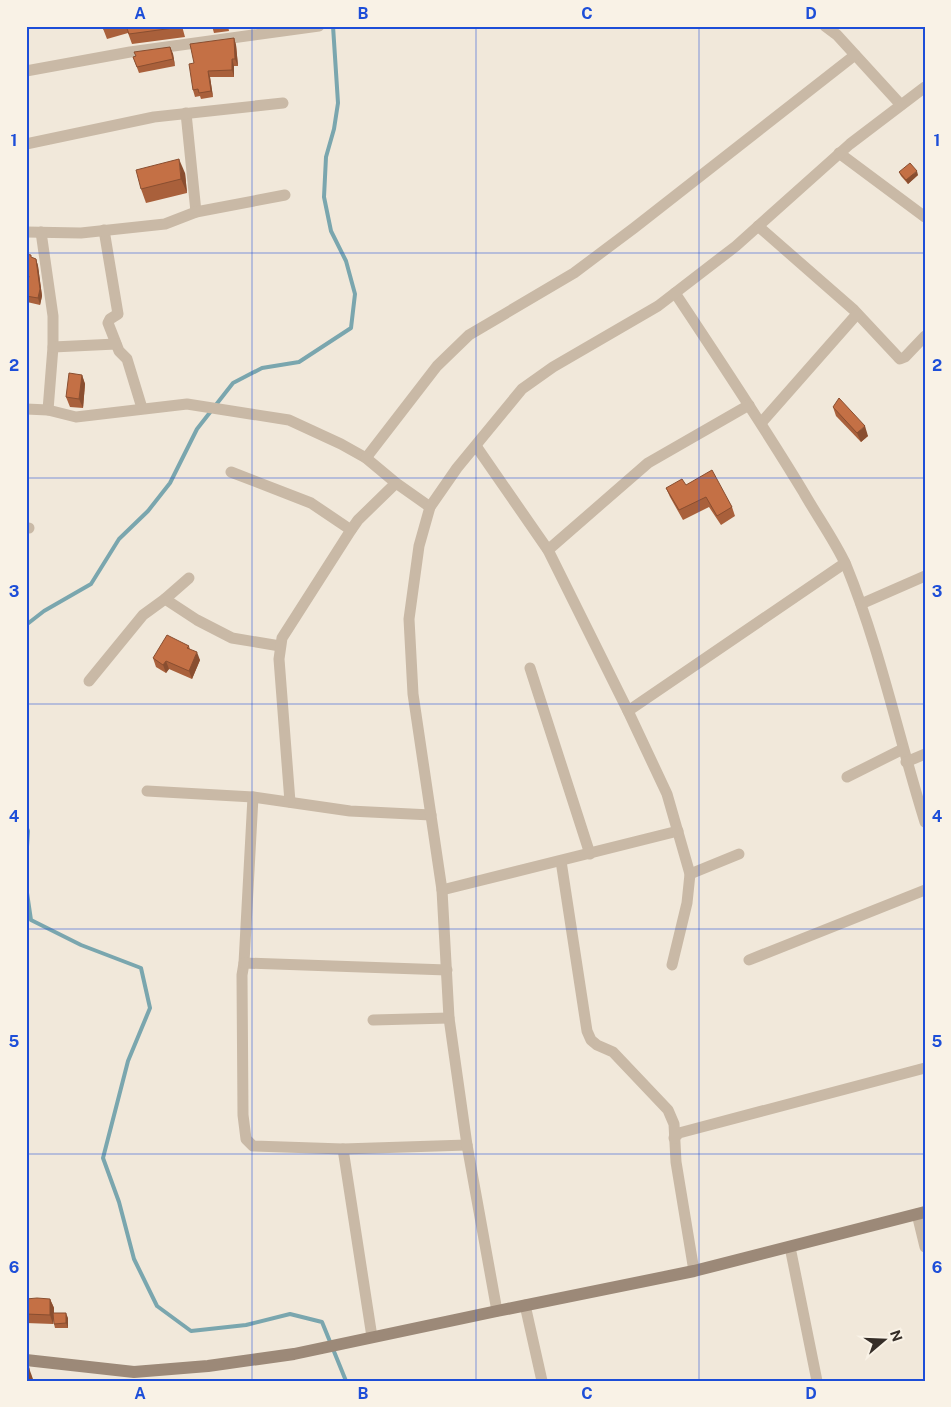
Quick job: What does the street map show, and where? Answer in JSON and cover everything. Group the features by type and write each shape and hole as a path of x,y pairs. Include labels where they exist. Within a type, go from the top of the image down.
{"main road":[{"path":"26,1360 135,1376 294,1354 497,1310 525,1306 694,1271 921,1213"}],"street":[{"path":"26,72 130,52 320,26"},
{"path":"825,26 837,35 901,105"},
{"path":"366,458 437,366 469,335 574,272 634,228 855,55"},
{"path":"497,1310 467,1145 450,1018 442,890 414,694 409,618 419,546 430,507 457,468 522,389 553,367 658,306 736,246 839,153 925,87"},
{"path":"26,144 154,117 283,103"},
{"path":"186,113 196,212"},
{"path":"839,153 925,218"},
{"path":"26,232 81,233 165,224 196,212 285,195"},
{"path":"758,226 858,314 900,358 905,357 925,336"},
{"path":"104,230 118,314 110,319 108,323 120,354 127,359 142,408"},
{"path":"41,232 52,316 53,347 48,410"},
{"path":"675,293 761,422 845,563 861,604 881,667 902,749 925,822"},
{"path":"761,422 858,314"},
{"path":"53,347 116,344"},
{"path":"26,409 48,410 76,417 187,404 289,420 366,458 396,483 430,507"},
{"path":"548,550 648,463 749,405"},
{"path":"476,446 548,550 667,794 690,874 687,903 672,965"},
{"path":"231,472 310,503 350,530"},
{"path":"290,802 278,660 282,638 350,530 396,483"},
{"path":"628,711 845,563"},
{"path":"861,604 925,576"},
{"path":"89,681 143,615 189,578"},
{"path":"165,599 197,620 232,638 280,646"},
{"path":"530,668 590,854"},
{"path":"847,777 902,749"},
{"path":"906,762 925,754"},
{"path":"147,791 253,797 350,811 431,815"},
{"path":"253,797 242,975 246,1139 253,1146 343,1149 467,1145"},
{"path":"442,890 678,831"},
{"path":"690,874 739,854"},
{"path":"561,861 587,1031 591,1040 597,1045 613,1052 668,1110 674,1124 674,1138 694,1271"},
{"path":"749,960 925,890"},
{"path":"244,963 447,970"},
{"path":"373,1020 450,1018"},
{"path":"674,1138 679,1133 925,1068"},
{"path":"343,1149 372,1337"},
{"path":"921,1213 925,1247"},
{"path":"790,1247 817,1381"},
{"path":"525,1306 542,1381"}],"building":[{"path":"102,26 113,26 103,29"},
{"path":"126,26 181,26 181,27 129,34"},
{"path":"234,38 235,59 232,59 232,70 208,71 211,91 199,93 198,89 193,90 189,64 194,63 190,44"},
{"path":"170,47 173,59 137,67 133,57 136,56 134,52"},
{"path":"179,159 181,179 141,189 136,170"},
{"path":"910,163 917,171 906,180 899,172"},
{"path":"26,254 36,259 40,289 38,298 26,296 29,276 26,276"},
{"path":"69,373 82,375 79,399 66,397"},
{"path":"839,398 865,426 857,433 833,407"},
{"path":"712,470 732,507 717,516 706,497 679,510 666,488 682,479 686,485"},
{"path":"167,635 197,652 189,671 166,661 163,665 153,658"},
{"path":"26,1299 50,1299 50,1315 26,1314"},
{"path":"53,1313 66,1313 66,1323 54,1324"},
{"path":"26,1368 29,1368 29,1381 26,1381"}],"waterway":[{"path":"26,625 44,611 91,584 119,539 148,511 170,483 197,429 233,383 262,368 299,362 351,328 355,294 346,261 331,231 324,197 326,157 334,129 338,103 333,26"},
{"path":"26,826 28,831 26,862"},
{"path":"26,886 31,920 81,945 141,968 150,1008 128,1061 103,1158 119,1202 134,1259 157,1306 191,1331 246,1325 290,1314 322,1322 346,1381"}]}
